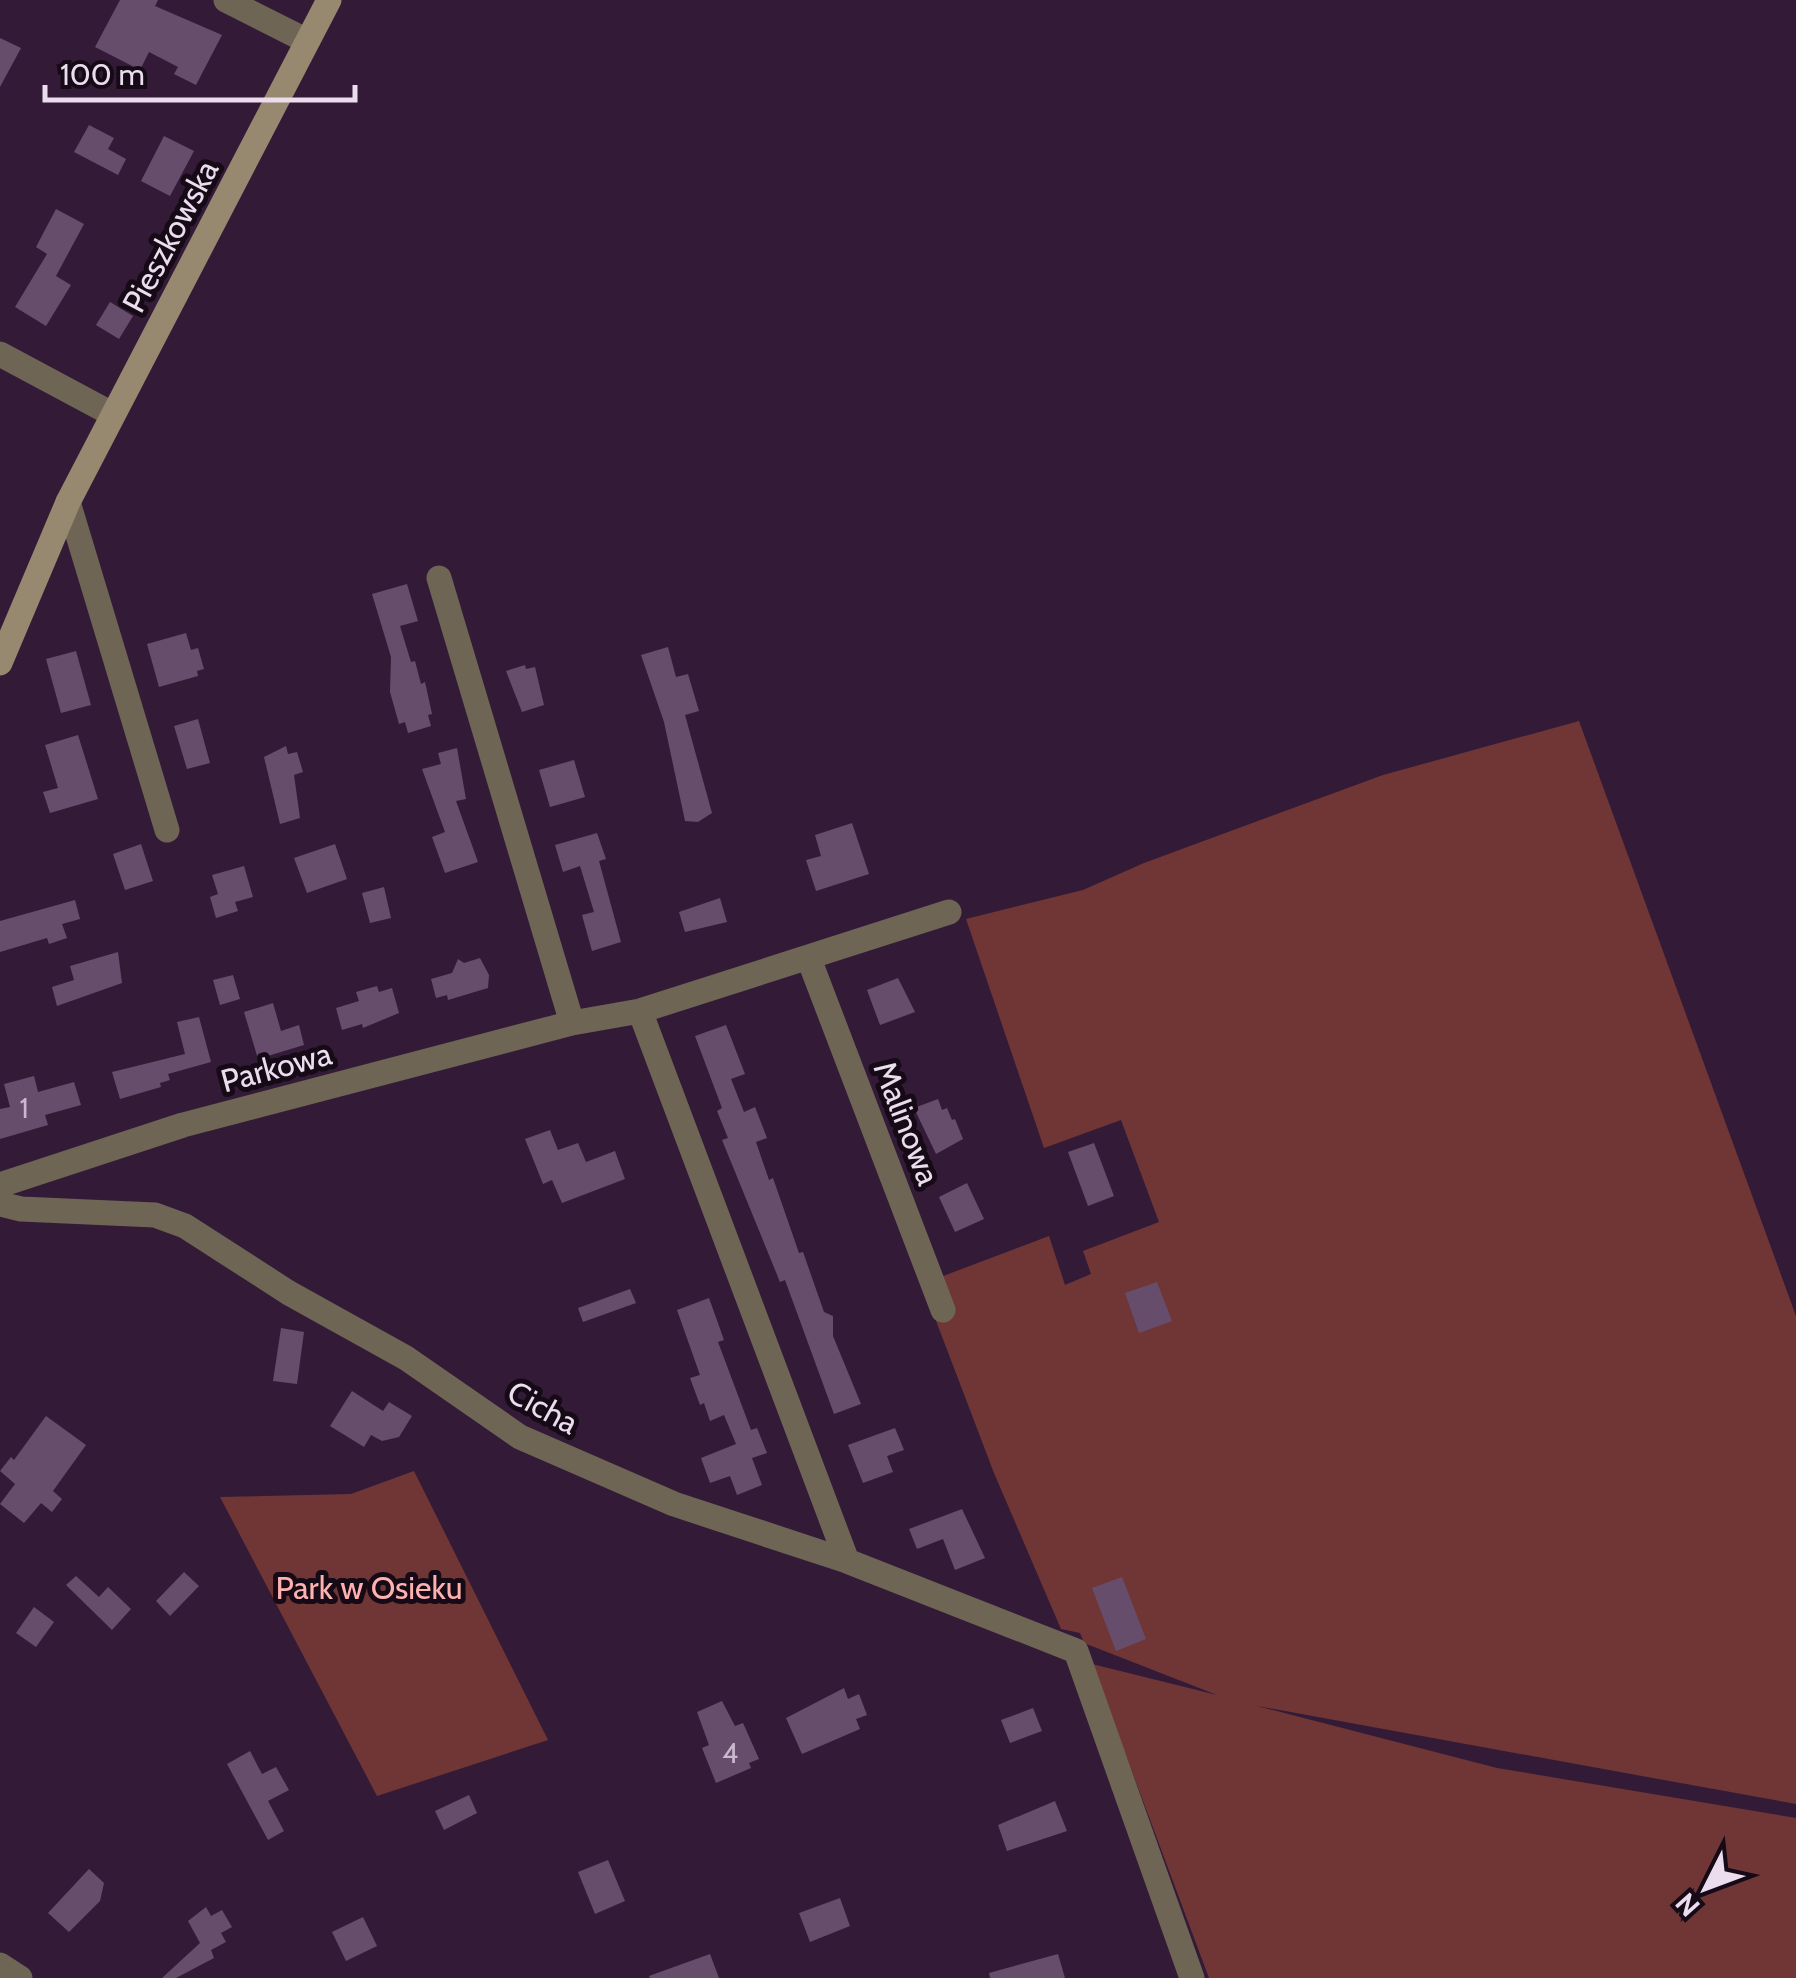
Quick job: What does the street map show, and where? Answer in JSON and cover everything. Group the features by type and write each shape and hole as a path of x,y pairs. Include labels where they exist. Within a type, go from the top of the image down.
{"street":[{"path":"226,0 307,41"},
{"name":"Pieszkowska","path":"0,663 68,502 330,0"},
{"path":"0,354 112,414"},
{"path":"68,502 168,830"},
{"path":"439,578 572,1023"},
{"name":"Parkowa","path":"0,1185 183,1125 572,1023 640,1011 949,912"},
{"name":"Malinowa","path":"809,959 943,1310"},
{"path":"640,1011 847,1561"},
{"name":"Cicha","path":"0,1204 22,1209 156,1215 186,1226 288,1293 406,1358 520,1437 674,1504 847,1561 1076,1651 1192,1978"},
{"path":"0,1965 20,1978"}],"green space":[{"path":"1579,721 1796,1316 1796,1804 1257,1706 1497,1768 1796,1818 1796,1978 1209,1978 1092,1664 1217,1695 1084,1643 1080,1633 1061,1629 994,1473 922,1284 1049,1236 1065,1285 1091,1274 1083,1251 1159,1222 1121,1120 1044,1148 966,919 1083,890 1144,863 1383,775"},
{"name":"Park w Osieku","path":"414,1471 548,1740 377,1796 220,1497 351,1494"}],"building":[{"path":"120,0 158,0 155,6 222,35 196,85 174,74 178,67 149,52 140,70 95,47"},
{"path":"0,38 21,48 0,87"},
{"path":"89,125 114,138 108,149 126,159 118,175 74,152"},
{"path":"164,136 194,151 170,196 141,181"},
{"path":"56,209 84,224 56,276 71,285 46,326 15,307 47,254 36,247"},
{"path":"110,302 133,316 119,339 96,325"},
{"path":"407,584 418,621 400,626 411,662 415,661 421,684 425,682 432,714 428,715 431,726 408,733 405,722 399,724 390,692 391,657 372,594"},
{"path":"186,633 191,650 198,648 204,669 197,671 198,676 159,687 147,644"},
{"path":"668,647 676,677 688,674 699,711 685,715 712,813 698,822 685,821 664,722 641,655"},
{"path":"76,651 91,705 61,713 46,659"},
{"path":"525,665 526,669 535,667 544,705 522,712 506,671"},
{"path":"198,719 210,763 187,769 174,726"},
{"path":"78,735 98,799 50,813 43,792 58,788 45,745"},
{"path":"286,746 288,754 297,752 303,772 294,775 300,818 280,824 264,757"},
{"path":"457,748 466,799 456,801 478,862 445,873 432,837 445,832 422,769 441,764 438,753"},
{"path":"574,760 585,797 550,807 539,770"},
{"path":"852,823 869,874 816,891 806,860 821,856 815,835"},
{"path":"597,833 606,859 599,861 621,942 592,951 582,915 594,912 580,866 563,872 555,845"},
{"path":"141,844 153,881 125,890 113,854"},
{"path":"335,844 347,879 307,893 294,858"},
{"path":"244,866 253,897 235,902 238,911 216,918 210,897 218,894 212,875"},
{"path":"384,887 391,918 370,923 362,893"},
{"path":"720,898 727,922 685,932 679,912"},
{"path":"75,900 80,919 62,924 67,938 49,944 47,938 0,952 0,921"},
{"path":"118,952 122,983 57,1006 52,987 74,980 70,966"},
{"path":"480,958 489,975 488,988 448,1000 447,995 436,998 431,979 452,973 458,959 464,963"},
{"path":"233,975 240,999 220,1005 213,980"},
{"path":"898,978 915,1012 880,1025 867,990"},
{"path":"377,986 379,992 392,988 399,1013 363,1028 362,1024 342,1030 336,1008 359,1001 356,992"},
{"path":"273,1003 281,1031 299,1025 304,1045 258,1059 244,1012"},
{"path":"199,1017 211,1062 168,1074 170,1080 160,1083 161,1087 120,1099 112,1072 185,1054 177,1022"},
{"path":"726,1025 745,1074 731,1079 744,1112 755,1107 767,1138 756,1142 769,1180 773,1178 824,1312 833,1316 833,1336 861,1404 834,1414 785,1280 780,1282 722,1140 728,1138 717,1111 722,1108 695,1036"},
{"path":"34,1076 38,1092 74,1082 81,1105 45,1115 48,1125 0,1139 0,1109 10,1107 4,1084"},
{"path":"938,1099 942,1110 947,1108 952,1120 955,1119 963,1139 936,1154 914,1108"},
{"path":"550,1130 558,1150 578,1143 586,1162 615,1151 625,1179 562,1203 552,1180 543,1184 525,1139"},
{"path":"1094,1143 1114,1196 1088,1206 1068,1152"},
{"path":"967,1183 984,1219 955,1232 939,1197"},
{"path":"1157,1282 1172,1321 1139,1333 1125,1293"},
{"path":"630,1289 636,1303 583,1322 578,1308"},
{"path":"709,1298 724,1340 718,1342 751,1430 757,1428 767,1453 752,1458 762,1485 737,1495 730,1476 710,1483 701,1458 736,1444 724,1415 710,1421 704,1403 700,1405 690,1378 700,1375 677,1310"},
{"path":"281,1328 304,1332 297,1384 273,1381"},
{"path":"352,1391 383,1411 389,1402 412,1416 399,1437 382,1441 371,1435 364,1447 330,1426"},
{"path":"46,1416 86,1445 53,1491 62,1499 52,1512 41,1503 24,1523 0,1504 15,1484 0,1471 11,1457 14,1460"},
{"path":"895,1428 904,1450 887,1456 893,1472 863,1483 848,1445"},
{"path":"962,1509 985,1558 955,1570 943,1539 917,1549 909,1529"},
{"path":"184,1572 199,1586 170,1616 156,1601"},
{"path":"76,1576 99,1597 108,1587 131,1609 112,1630 66,1585"},
{"path":"1122,1577 1146,1639 1116,1651 1092,1588"},
{"path":"34,1607 54,1622 36,1647 16,1633"},
{"path":"844,1688 848,1699 859,1694 867,1715 856,1719 860,1729 802,1754 786,1718"},
{"path":"722,1701 735,1726 743,1723 759,1759 749,1763 751,1768 716,1783 702,1748 709,1745 697,1712"},
{"path":"1033,1708 1042,1731 1010,1743 1001,1720"},
{"path":"250,1751 262,1774 276,1767 289,1790 268,1801 284,1831 268,1840 227,1764"},
{"path":"469,1795 477,1813 444,1830 435,1811"},
{"path":"1055,1801 1067,1831 1007,1851 998,1825"},
{"path":"608,1860 625,1901 595,1914 578,1872"},
{"path":"89,1869 104,1883 100,1901 69,1932 48,1913"},
{"path":"840,1898 850,1926 810,1942 799,1913"},
{"path":"206,1907 211,1916 222,1910 232,1927 221,1933 226,1942 211,1950 214,1958 176,1978 162,1978 200,1943 188,1921"},
{"path":"363,1917 377,1946 346,1961 332,1932"},
{"path":"710,1954 719,1978 649,1976"},
{"path":"1058,1954 1065,1978 990,1978 989,1973"}]}
